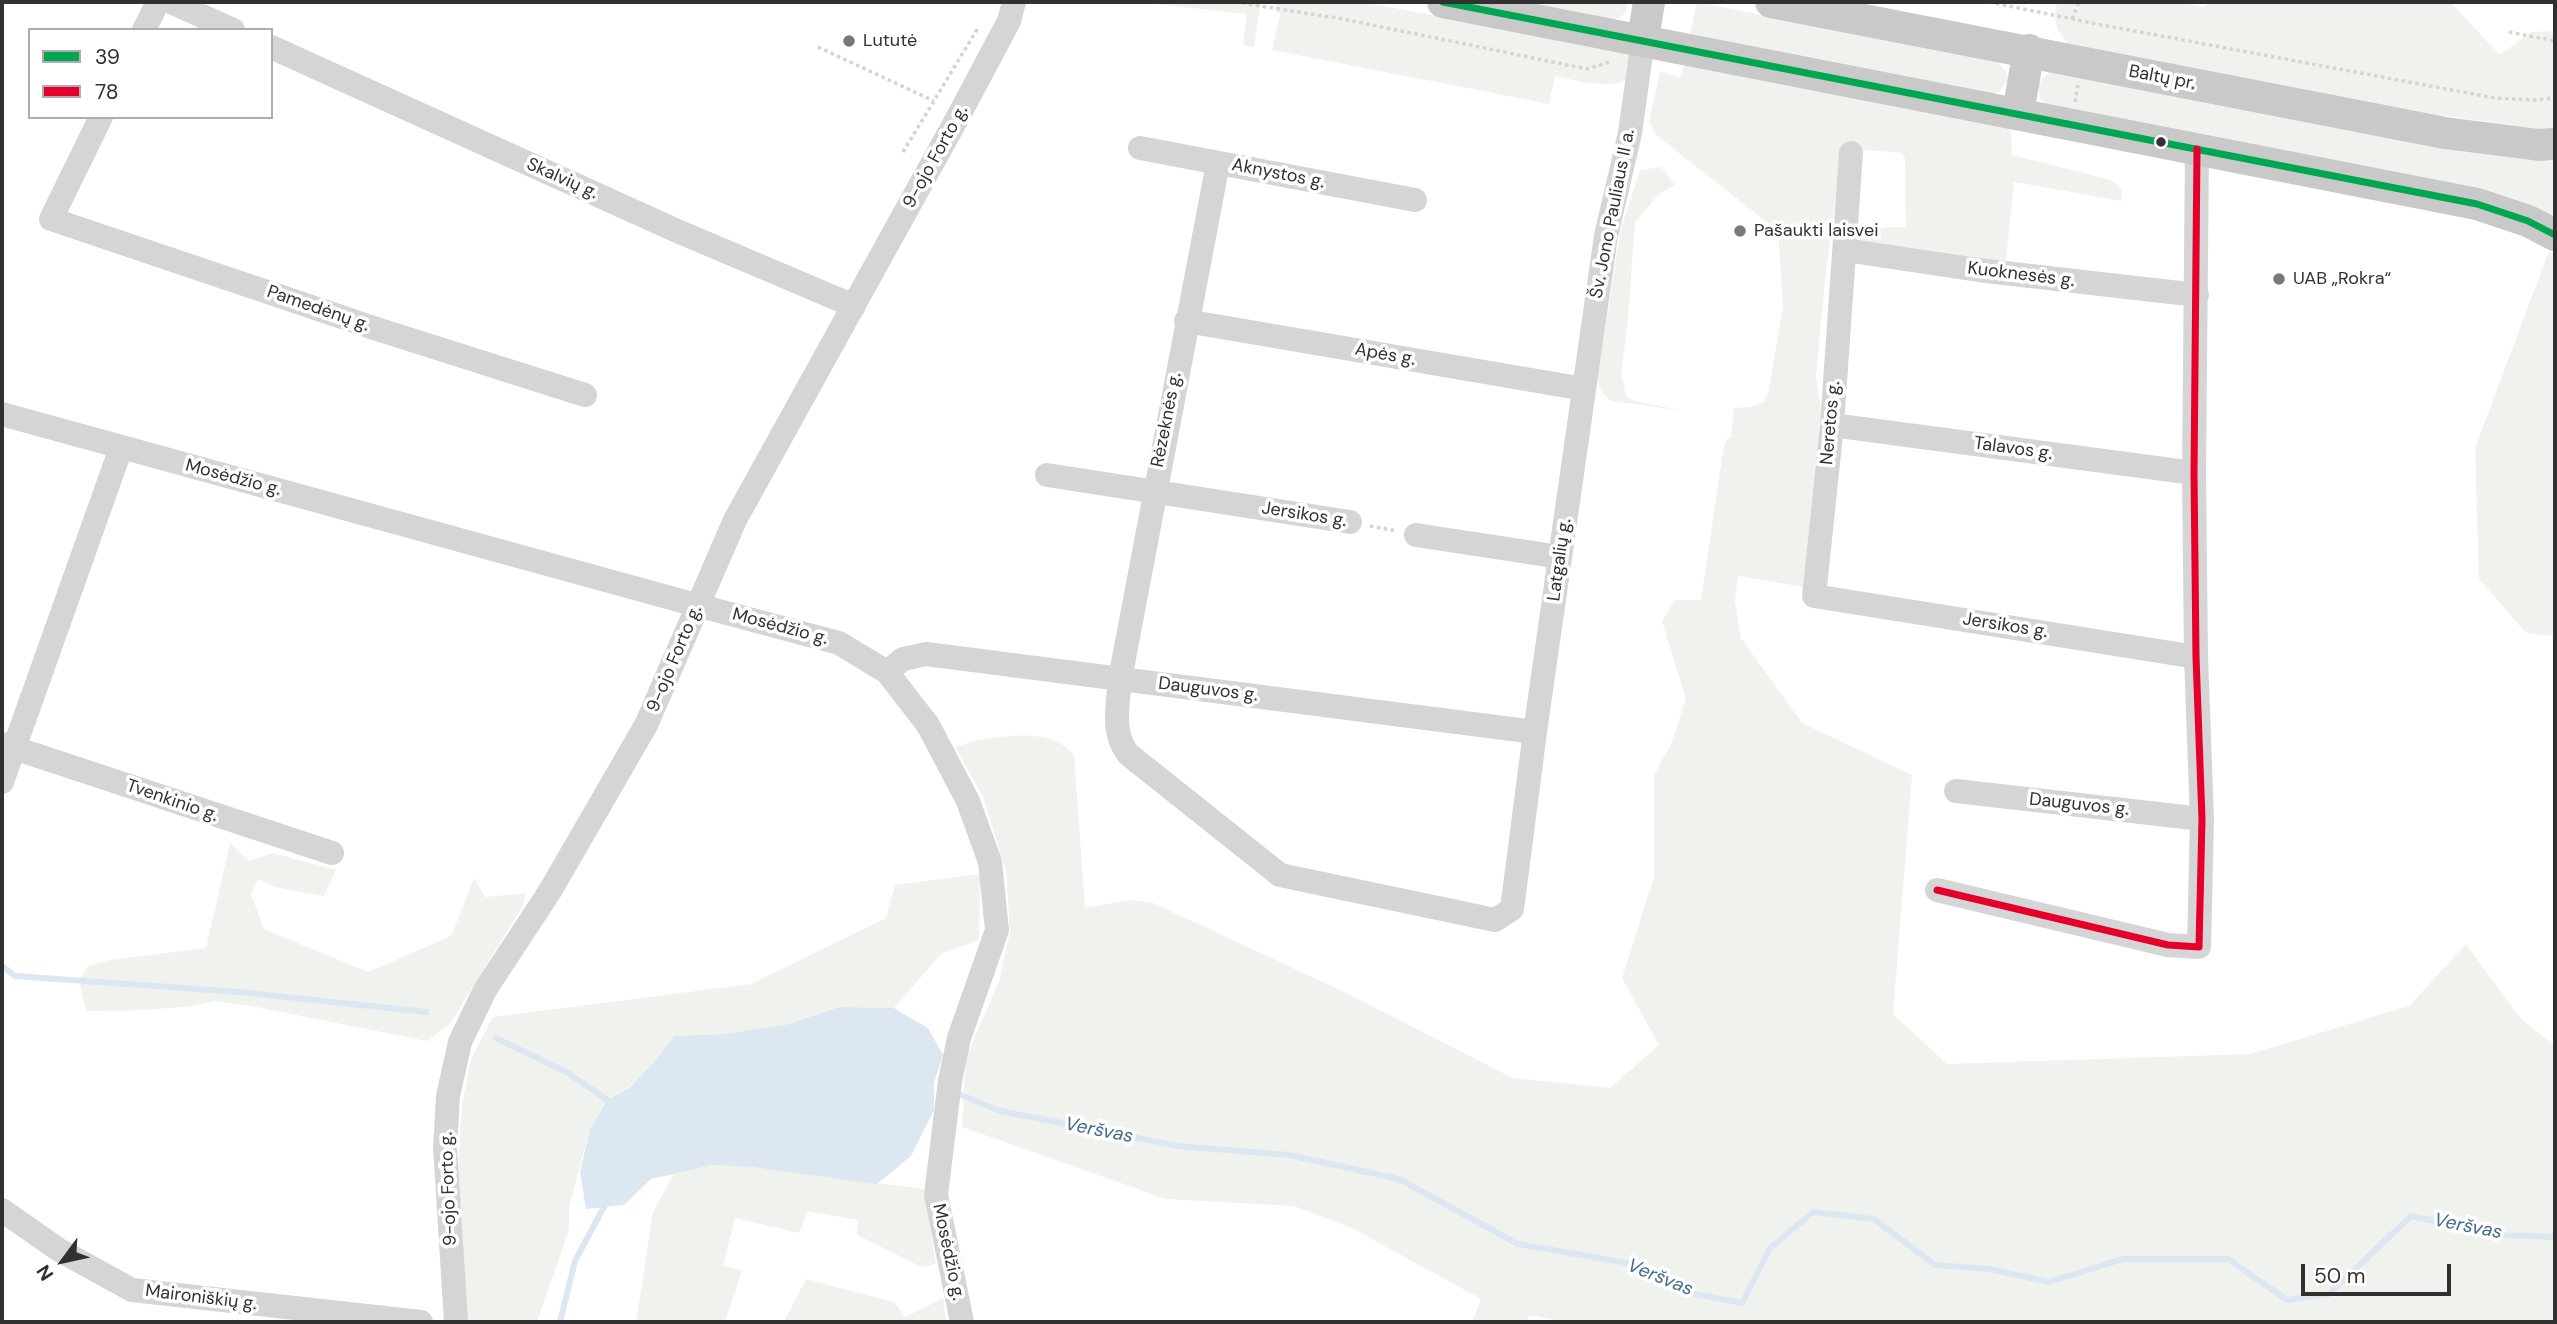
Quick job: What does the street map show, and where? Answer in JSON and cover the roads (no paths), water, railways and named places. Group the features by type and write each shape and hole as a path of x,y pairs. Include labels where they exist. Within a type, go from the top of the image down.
{"main road":[{"path":"1443,2 2477,204 2528,220 2555,235"},
{"path":"1636,38 1649,2"},
{"name":"Baltų pr.","path":"1771,2 2029,50 2445,133 2555,145"},
{"path":"2018,113 2029,50"}],"street":[{"path":"145,28 158,2"},
{"path":"171,2 229,28"},
{"name":"9-ojo Forto g.","path":"456,1322 445,1147 449,1096 460,1042 485,990 550,891 646,725 735,520 960,115 1012,11 1027,2"},
{"name":"Šv. Jono Pauliaus II a.","path":"1584,389 1606,236 1630,133 1636,38"},
{"name":"Skalvių g.","path":"273,48 676,230 854,306"},
{"name":"Pamedėnų g.","path":"100,119 51,219 380,330 585,395"},
{"name":"Aknystos g.","path":"1140,148 1415,200"},
{"path":"1937,890 2168,945 2199,947 2202,818 2196,657 2194,473 2197,149"},
{"path":"1845,250 1851,153"},
{"name":"Rėzeknės g.","path":"1218,163 1120,679 1116,731 1120,743 1128,754 1280,875 1495,920 1512,909 1535,732"},
{"name":"Kuoknesės g.","path":"1845,250 1978,270 2197,295"},
{"name":"Neretos g.","path":"1814,596 1832,425 1845,250"},
{"name":"Apės g.","path":"1186,321 1584,389"},
{"name":"Latgalių g.","path":"1535,732 1584,389"},
{"name":"Mosėdžio g.","path":"2,414 839,643 887,672 928,725 968,801 990,862 997,930 959,1038 950,1081 936,1195 962,1322"},
{"name":"Talavos g.","path":"1832,425 2194,473"},
{"path":"2,782 7,746 121,448"},
{"name":"Jersikos g.","path":"1047,475 1350,522"},
{"path":"1416,535 1560,557"},
{"name":"Jersikos g.","path":"1814,596 2196,657"},
{"name":"Dauguvos g.","path":"887,672 903,659 926,654 1535,732"},
{"name":"Tvenkinio g.","path":"7,746 332,853"},
{"name":"Dauguvos g.","path":"1956,791 2202,818"},
{"name":"Maironiškių g.","path":"2,1210 59,1250 132,1290 421,1322"}],"waterway":[{"path":"2,966 15,976 239,992 426,1012"},
{"path":"496,1038 568,1073 613,1104"},
{"name":"Veršvas","path":"954,1092 1000,1111 1178,1146 1289,1155 1399,1179 1518,1244 1628,1263 1680,1291 1742,1303 1770,1248 1813,1212 1874,1219 1935,1265 1990,1269 2049,1282 2123,1259 2228,1259 2287,1300 2329,1294 2411,1216 2504,1235 2555,1237"},
{"path":"560,1322 575,1261 606,1203"}],"place":[{"name":"Lututė","path":"849,41"},
{"name":"Pašaukti laisvei","path":"1740,231"},
{"name":"UAB „Rokra“","path":"2279,279"}]}
